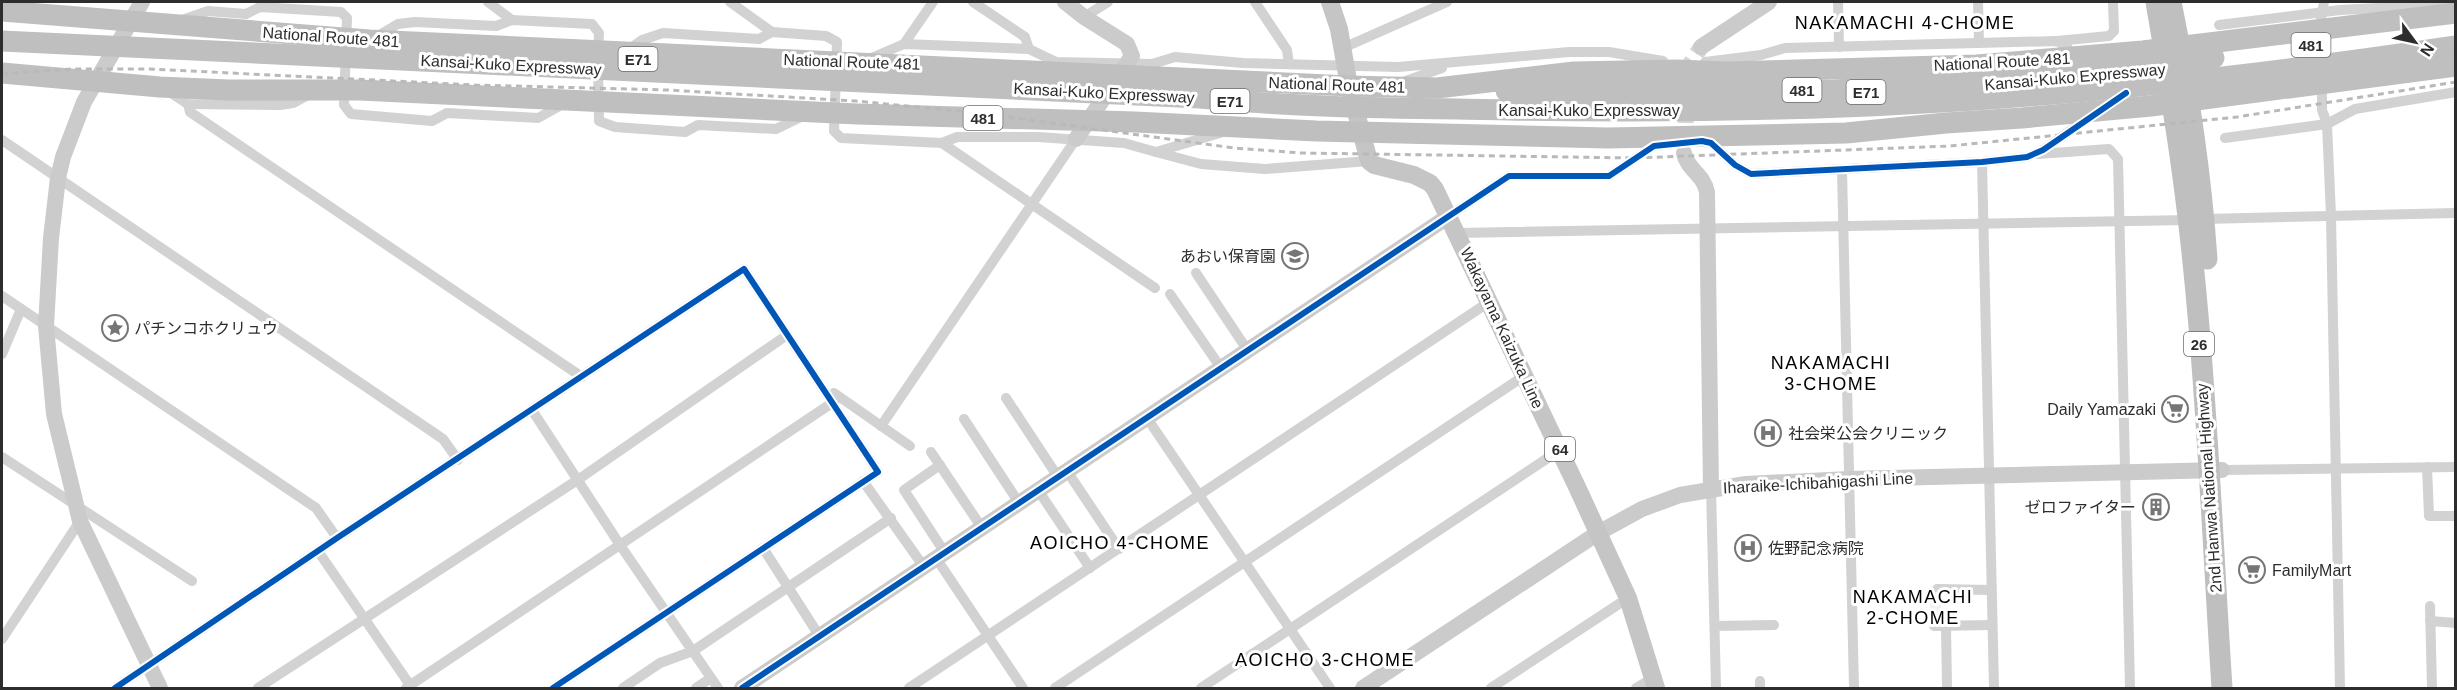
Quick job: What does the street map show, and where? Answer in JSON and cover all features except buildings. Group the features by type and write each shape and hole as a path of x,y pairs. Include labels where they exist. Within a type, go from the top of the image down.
{"highway":[{"name":"2nd Hanwa National Highway","path":"2156,2 2175,62"},
{"name":"2nd Hanwa National Highway","path":"2171,2 2175,62 2196,219 2215,470 2236,688"},
{"name":"National Route 481","path":"3,13 346,39 622,53 1123,69 1346,67 1389,88 1437,88 1574,72 1676,70 1728,72 1977,65 2153,50 2456,13"},
{"name":"Kansai-Kuko Expressway","path":"3,13 1271,96 1598,111 1754,110 2028,96 2313,67 2456,46"},
{"name":"481","path":"1437,88 1636,92 1834,90 2033,79 2456,25"},
{"name":"Kansai-Kuko Expressway","path":"2,41 1188,97 1720,97 1867,92 2156,71 2310,54 2456,33"},
{"name":"481","path":"1953,118 2010,107 2456,55"},
{"path":"1825,80 1977,65"},
{"name":"481","path":"2,73 160,87 344,90 834,113 1082,130 1259,128 1452,135 1536,121 1577,118 1790,116 2022,118 2151,106 2456,66"},
{"path":"1271,96 1348,81 1420,83 1825,80 1934,85"},
{"path":"1271,96 1328,115 1431,123 1602,126 1848,123 1953,118"},
{"name":"2nd Hanwa National Highway","path":"2215,470 2222,688"}],"main road":[{"path":"1330,2 1369,161"},
{"name":"Wakayama Kaizuka Line","path":"1369,161 1374,165 1414,175 1430,183 1435,189 1628,598 1654,683"}],"street":[{"path":"142,2 96,81 75,125 58,178 46,326 54,414 79,514 160,688"},
{"path":"488,2 512,20"},
{"path":"730,2 772,32 826,36 837,42 834,130 841,138 942,143 957,137 1082,130 1201,164 1265,169 1369,161"},
{"path":"904,44 933,2"},
{"path":"973,2 1025,37 1029,49"},
{"path":"881,426 1132,56 1127,44 1065,2"},
{"path":"1255,2 1287,50 1289,64"},
{"path":"1346,67 1447,2"},
{"path":"1701,47 1769,2"},
{"path":"1838,2 1839,47"},
{"path":"1978,2 1979,43"},
{"path":"863,62 904,44 1029,49 1056,62 1123,69 1175,57 1346,67 1398,67 1569,52 1609,52 1655,61 1712,62 1761,55 1785,48 2057,41 2109,36 2114,31 2113,2"},
{"path":"2219,25 2324,7 2416,6 2451,2"},
{"path":"167,26 208,11 246,14 257,4 341,12 347,18 344,105 351,114 432,121 447,113 538,118 568,101"},
{"path":"1084,17 1101,4"},
{"path":"2324,7 2321,70 2322,110 2327,124 2331,216 2340,688"},
{"path":"369,40 398,24 415,22 496,26 512,20 592,24 599,33 598,121 615,128 685,132 698,125 776,129 811,112"},
{"path":"622,53 642,40 663,33 759,39 772,32"},
{"path":"2057,41 2067,47 2086,72"},
{"path":"1389,88 1438,69 1514,58"},
{"path":"160,87 188,104 280,105 293,103 316,90"},
{"path":"2225,138 2327,124 2355,109 2456,92"},
{"path":"2032,154 2043,150 2126,93"},
{"path":"188,104 190,112 582,376"},
{"path":"1156,152 1216,134 1259,128"},
{"path":"2,140 443,439 458,460"},
{"path":"742,688 1509,176 1609,176 1654,146 1701,141 1711,143 1735,165 1751,174 1982,162 2032,154 2109,149 2118,159 2130,688"},
{"path":"942,143 1155,288"},
{"path":"1684,153 1685,160 1705,182 1716,688"},
{"path":"1982,162 1994,688"},
{"path":"1842,170 1854,688"},
{"path":"1457,233 2456,213"},
{"path":"115,688 744,269 819,383 835,400 878,472 553,688"},
{"path":"1196,273 1248,351"},
{"path":"1170,294 1221,368"},
{"path":"2,296 316,508 337,538"},
{"path":"909,688 1489,302"},
{"path":"2,354 21,309"},
{"path":"258,688 579,479 787,335"},
{"path":"1056,688 1524,376"},
{"path":"1006,398 1119,549"},
{"path":"835,400 881,426 910,446"},
{"path":"318,551 410,688 835,400"},
{"path":"532,410 718,688"},
{"path":"1148,418 1330,688"},
{"path":"964,419 1019,503"},
{"path":"1201,688 1560,450"},
{"path":"931,452 982,528"},
{"path":"2,457 79,514 192,581"},
{"path":"940,465 904,490 935,559 1023,688"},
{"path":"2215,470 2456,466"},
{"path":"2427,467 2429,516 2456,516"},
{"name":"Iharaike-Ichibahigashi Line","path":"1363,688 1598,533 1625,517 1680,495 1746,484 1849,478 2215,470"},
{"path":"863,481 891,518 935,559"},
{"path":"1038,490 1090,568"},
{"path":"2,639 79,514"},
{"path":"623,688 660,663 693,651 891,518"},
{"path":"763,548 820,637"},
{"path":"1937,589 1991,590"},
{"path":"1491,688 1628,598"},
{"path":"2430,606 2432,688"},
{"path":"2430,621 2456,622"},
{"path":"1715,626 1774,625"},
{"path":"1947,688 1940,626 1992,625"},
{"path":"696,688 711,678"},
{"path":"1636,688 1654,683"}],"shaded area":[{"path":"1930,603 1941,603 1941,623 1930,624"}],"tunnel":[{"path":"1685,147 1687,69 1701,47"}],"railway":[{"path":"2,74 72,69 149,69 475,85 667,90 856,101 979,113 1234,148 1301,153 1634,158 1950,146 2237,117 2456,82"}],"cycle path":[{"path":"742,688 1509,176 1609,176 1654,146 1702,141 1711,143 1735,165 1751,174 1982,162 2027,157 2043,150 2126,93"},
{"path":"115,688 744,269 878,472 553,688"}],"place":[{"name":"あおい保育園","path":"1295,256"},
{"name":"パチンコホクリュウ","path":"115,328"},
{"name":"Daily Yamazaki","path":"2175,409"},
{"name":"社会栄公会クリニック","path":"1768,433"},
{"name":"ゼロファイター","path":"2156,507"},
{"name":"佐野記念病院","path":"1748,548"},
{"name":"FamilyMart","path":"2252,570"}],"district":[{"name":"NAKAMACHI 4-CHOME","path":"1905,23"},
{"name":"NAKAMACHI 3-CHOME","path":"1831,373"},
{"name":"AOICHO 4-CHOME","path":"1120,543"},
{"name":"NAKAMACHI 2-CHOME","path":"1913,607"},
{"name":"AOICHO 3-CHOME","path":"1325,660"}]}
